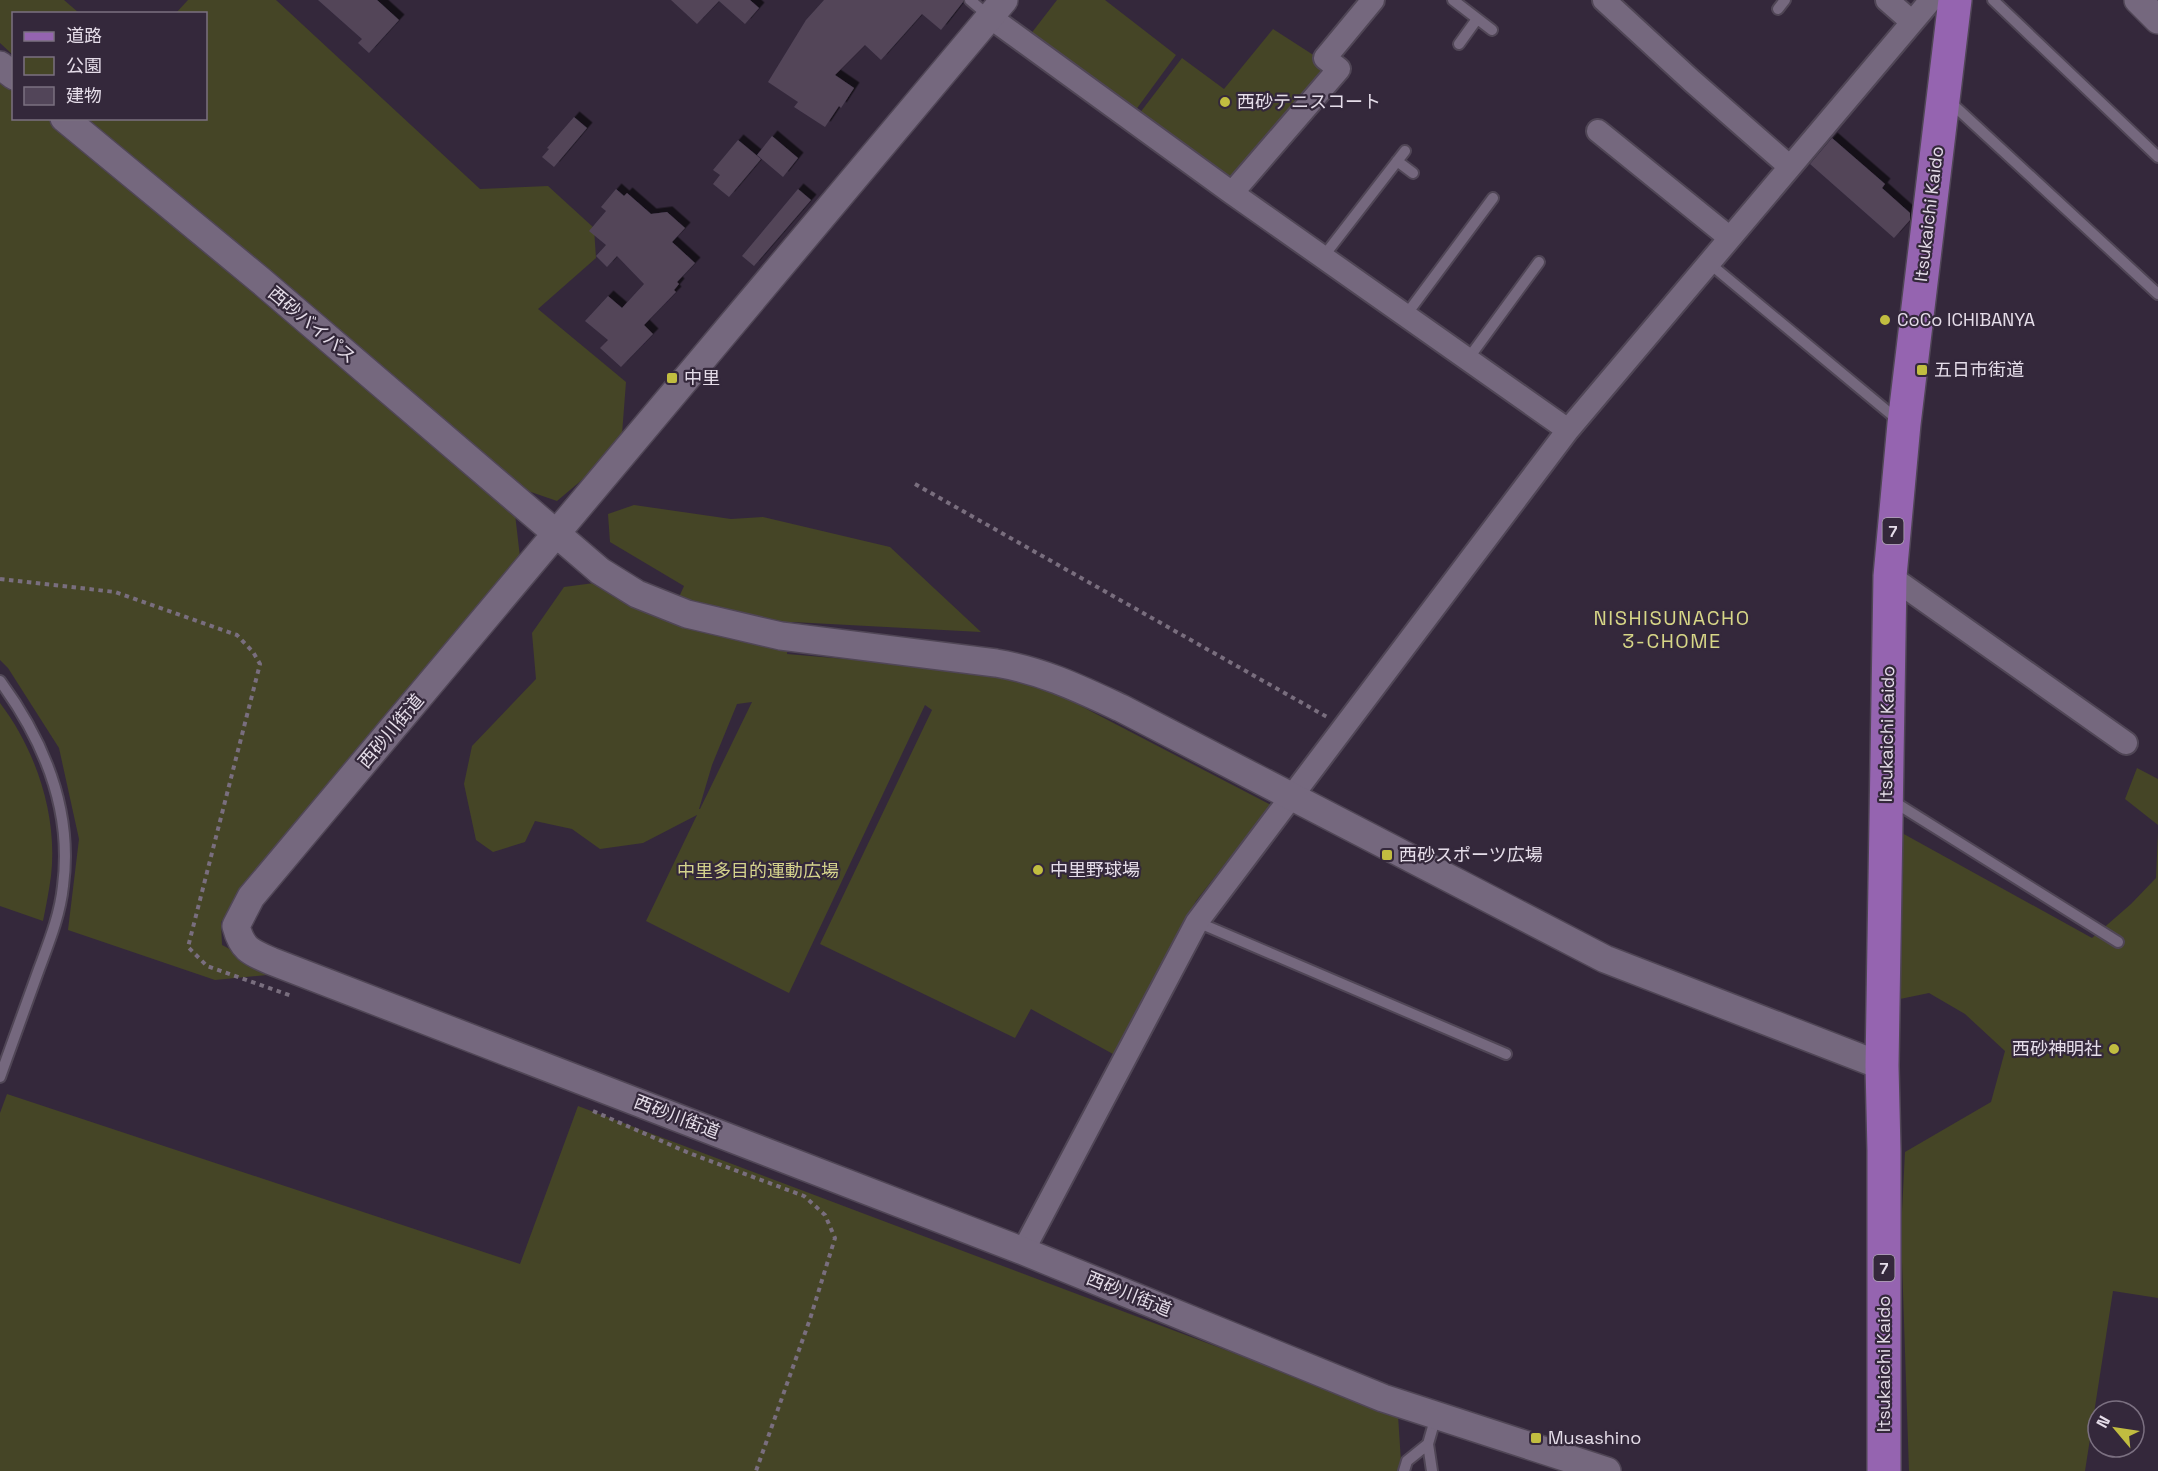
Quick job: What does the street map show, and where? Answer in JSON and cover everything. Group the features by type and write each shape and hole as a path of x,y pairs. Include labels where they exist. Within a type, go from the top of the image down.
{"main road":[{"name":"Itsukaichi Kaido","path":"1884,1471 1882,1066 1890,576 1904,424 1955,0"}],"street":[{"path":"1232,193 1339,69 1325,58 1373,0"},
{"path":"1604,0 1790,167"},
{"path":"1887,0 1912,22"},
{"path":"1023,1251 1197,922 1568,430 1931,0"},
{"path":"2138,0 2158,20"},
{"path":"988,6 1232,193 1568,430"},
{"name":"西砂川街道","path":"988,6 557,533 251,897 236,926 240,940 249,951 282,965 1023,1251 1383,1398 1608,1471"},
{"path":"0,65 12,74"},
{"name":"西砂バイパス","path":"66,120 260,280 600,571 638,594 687,614 781,636 996,663 1052,677 1121,708 1605,959 1882,1066"},
{"path":"1598,131 1632,147 1730,238"},
{"path":"1890,576 2126,743"}],"lane":[{"path":"1453,0 1492,30"},
{"path":"1993,0 2158,157"},
{"path":"1459,44 1477,18"},
{"path":"1943,96 2158,294"},
{"path":"1323,257 1405,151"},
{"path":"1397,161 1413,173"},
{"path":"1406,315 1493,198"},
{"path":"1468,359 1539,262"},
{"path":"1709,263 1904,424"},
{"path":"0,681 31,728 44,753 55,782 65,836 63,887 56,923 0,1077"},
{"path":"1886,797 2118,942"},
{"path":"1197,922 1506,1054"},
{"path":"1432,1471 1428,1444 1436,1416"},
{"path":"1404,1471 1407,1461 1428,1444"}],"path":[{"path":"915,484 1344,727"},
{"path":"0,579 115,592 237,635 253,652 260,664 188,947 207,966 298,998"},
{"path":"586,1109 689,1153 804,1196 825,1215 835,1238 810,1319 756,1471"}],"green space":[{"path":"0,0 64,0 78,12 12,12 12,54 0,43"},
{"path":"188,0 276,0 480,189 548,186 594,228 596,258 538,309 626,382 621,447 557,501 528,491 89,120 207,120 207,12 177,12"},
{"path":"1057,0 1105,0 1176,55 1135,111 1030,35"},
{"name":"西砂テニスコート","path":"1273,29 1332,67 1233,181 1139,114 1182,58 1224,89"},
{"path":"0,78 12,88 12,120 50,120 252,288 515,514 520,557 221,922 222,945 278,974 215,980 68,930 79,839 59,748 8,668 0,660"},
{"name":"中里多目的運動広場","path":"634,505 731,519 763,517 890,547 981,632 792,622 787,654 1009,673 1077,704 1271,805 1196,901 1113,1054 1031,1009 1015,1038 820,944 932,710 925,705 789,993 646,921 697,815 643,843 600,849 572,829 535,821 525,842 493,852 476,840 464,784 472,746 536,679 532,633 564,587 594,583 670,617 684,586 610,542 608,514","holes":["752,702 700,809 712,765 737,704"]},
{"path":"0,703 13,721 34,763 47,807 52,853 51,876 43,921 0,906"},
{"path":"2137,768 2158,779 2158,825 2125,799"},
{"path":"2158,832 2158,1298 2113,1291 2096,1399 2086,1399 2085,1471 1909,1471 1901,1232 1905,1152 1991,1102 2005,1051 1965,1014 1929,993 1900,999 1902,833 2092,938 2131,904 2156,878"},
{"path":"7,1094 520,1264 578,1106 1398,1415 1401,1462 1397,1471 0,1471 0,1113"}],"building":[{"path":"318,0 377,0 399,20 369,53 358,43 362,39"},
{"path":"671,0 750,0 759,8 745,24 719,1 697,24"},
{"path":"824,0 963,0 963,2 941,30 922,14 881,60 865,45 835,75 854,88 825,127 794,107 798,102 768,82 806,20"},
{"path":"574,117 587,128 554,167 542,157"},
{"path":"772,136 798,158 783,177 757,155"},
{"path":"1832,138 1885,184 1882,188 1910,213 1910,220 1894,238 1810,164"},
{"path":"738,140 761,159 729,197 713,184 720,175 713,170"},
{"path":"616,189 624,196 627,193 651,214 667,212 685,228 672,242 695,263 677,282 679,284 674,290 676,292 644,325 653,334 621,367 600,348 608,340 585,321 608,296 622,308 644,284 617,256 607,267 596,256 606,245 589,231 606,211 601,207"},
{"path":"798,189 811,200 754,266 742,256"}],"place":[{"name":"西砂テニスコート","path":"1225,102"},
{"name":"CoCo ICHIBANYA","path":"1885,320"},
{"name":"五日市街道","path":"1922,370"},
{"name":"中里","path":"672,378"},
{"name":"西砂スポーツ広場","path":"1387,855"},
{"name":"中里野球場","path":"1038,870"},
{"name":"西砂神明社","path":"2114,1049"},
{"name":"Musashino","path":"1536,1438"}],"district":[{"name":"NISHISUNACHO 3-CHOME","path":"1672,630"}]}
